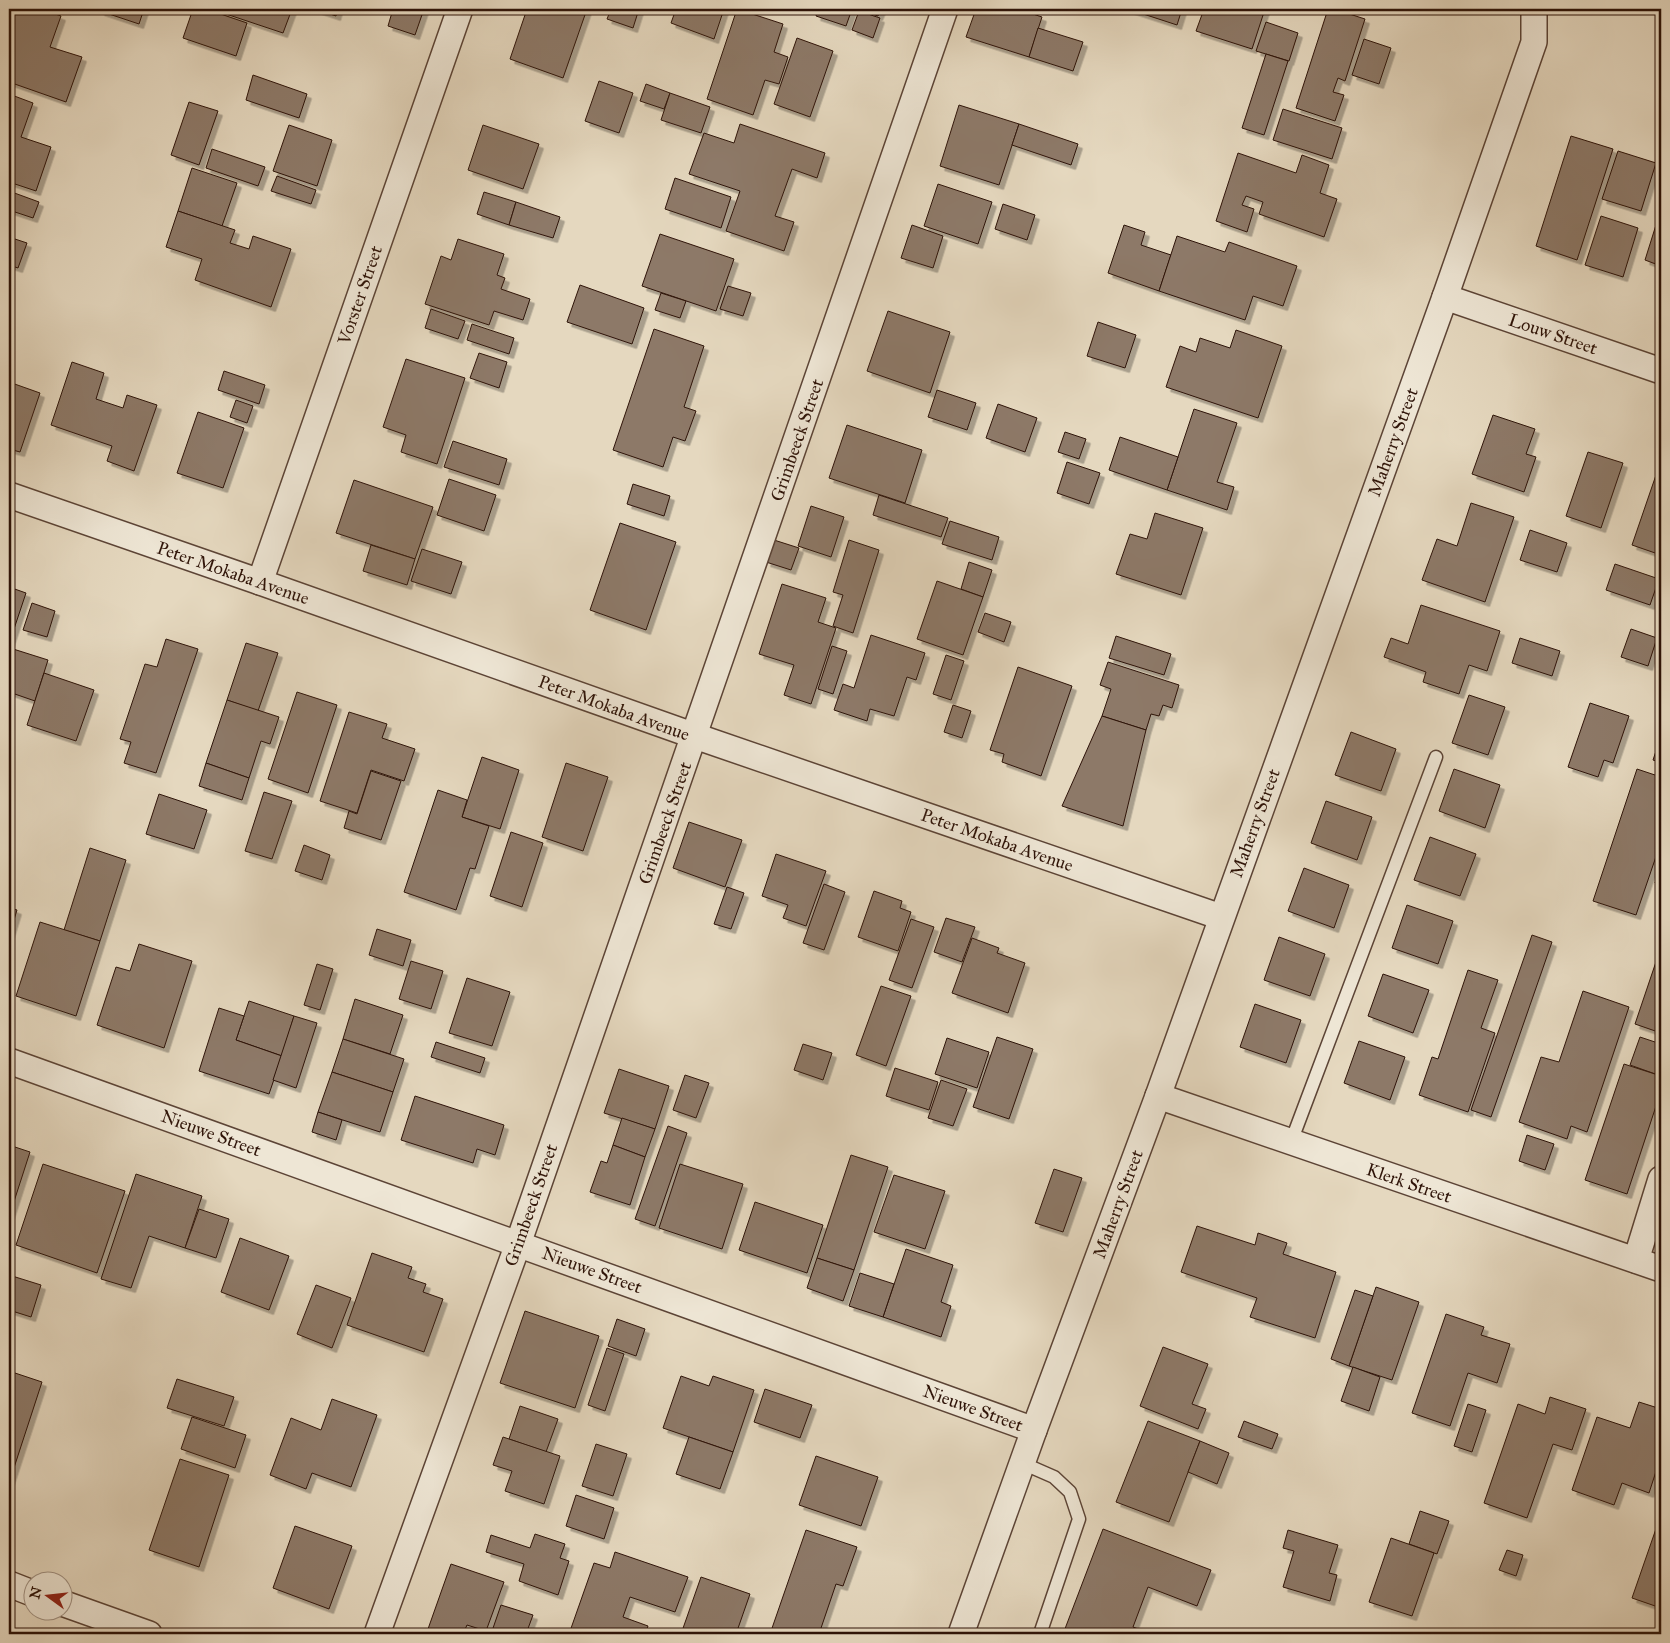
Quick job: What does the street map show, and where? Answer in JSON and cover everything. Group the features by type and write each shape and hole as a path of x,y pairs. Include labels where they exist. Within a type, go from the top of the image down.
{"street":[{"name":"Vorster Street","path":"260,582 460,9"},
{"name":"Grimbeeck Street","path":"377,1634 518,1244 945,9"},
{"name":"Maherry Street","path":"961,1634 1034,1430 1158,1096 1445,297 1534,42 1534,9"},
{"name":"Louw Street","path":"1445,297 1661,371"},
{"name":"Peter Mokaba Avenue","path":"9,495 695,736 1221,917"},
{"name":"Nieuwe Street","path":"9,1061 1034,1430"},
{"name":"Klerk Street","path":"1158,1096 1661,1269"},
{"path":"1636,1260 1661,1178"},
{"path":"9,1584 22,1589"},
{"path":"72,1607 149,1634"}],"lane":[{"path":"1291,1142 1436,757"},
{"path":"1022,1463 1054,1477 1070,1492 1079,1519 1040,1634"}],"building":[{"path":"9,9 41,9 61,16 50,47 82,57 66,102 9,82"},
{"path":"101,9 144,9 139,24 100,11"},
{"path":"193,9 206,9 247,23 236,56 183,38"},
{"path":"211,9 292,9 283,33"},
{"path":"315,9 338,9 336,16"},
{"path":"393,9 424,9 415,35 388,26"},
{"path":"527,9 587,9 563,78 510,59"},
{"path":"611,9 639,9 633,28 607,19"},
{"path":"676,9 724,9 714,39 671,23"},
{"path":"737,9 783,24 774,52 788,57 779,84 765,80 753,115 707,99"},
{"path":"818,9 852,9 846,26 816,16"},
{"path":"857,9 881,9 878,16"},
{"path":"976,9 1018,9 1042,17 1029,57 966,37"},
{"path":"1128,9 1182,9 1177,25"},
{"path":"1204,9 1265,9 1252,49 1196,31"},
{"path":"1328,9 1334,9 1365,19 1345,81 1338,78 1333,92 1344,95 1335,121 1296,108"},
{"path":"859,11 880,18 873,38 852,30"},
{"path":"1266,22 1298,33 1289,61 1256,51"},
{"path":"1038,28 1083,42 1073,71 1029,57"},
{"path":"797,38 833,51 810,117 774,104"},
{"path":"1364,39 1391,48 1379,84 1352,75"},
{"path":"1266,54 1288,61 1264,135 1242,128"},
{"path":"253,75 307,94 299,118 246,100"},
{"path":"599,81 633,93 619,133 585,121"},
{"path":"646,84 670,93 664,109 640,101"},
{"path":"670,93 710,107 701,133 661,120"},
{"path":"9,94 33,103 21,137 51,147 36,191 9,182"},
{"path":"189,102 218,111 199,165 171,155"},
{"path":"959,105 1019,124 999,185 940,166"},
{"path":"1283,109 1342,128 1332,159 1273,140"},
{"path":"740,124 825,153 817,178 792,169 775,216 794,222 784,251 726,231 740,191 689,174 704,133 734,143"},
{"path":"1019,124 1078,144 1071,165 1012,145"},
{"path":"289,125 332,140 317,186 273,171"},
{"path":"483,125 539,144 523,189 468,170"},
{"path":"1571,136 1613,149 1577,260 1536,246"},
{"path":"212,149 265,167 258,186 206,168"},
{"path":"1618,151 1656,163 1641,211 1602,199"},
{"path":"1238,153 1296,173 1302,155 1329,165 1320,193 1337,199 1324,237 1259,214 1263,202 1246,196 1242,205 1254,209 1247,232 1216,221"},
{"path":"192,168 237,183 222,226 178,211"},
{"path":"277,176 316,190 311,204 271,191"},
{"path":"675,178 731,197 721,228 665,209"},
{"path":"938,184 992,202 978,244 924,226"},
{"path":"9,191 39,202 33,218 9,210"},
{"path":"484,192 516,202 509,225 477,214"},
{"path":"516,202 560,217 553,238 509,225"},
{"path":"1003,204 1035,215 1027,240 995,229"},
{"path":"1661,209 1661,266 1645,260"},
{"path":"178,211 235,230 230,243 249,249 253,236 291,249 271,307 195,280 202,259 166,247"},
{"path":"1601,216 1638,228 1623,277 1585,265"},
{"path":"912,225 943,236 933,268 901,258"},
{"path":"1124,225 1145,232 1141,245 1171,255 1159,291 1108,273"},
{"path":"660,234 734,259 716,311 642,286"},
{"path":"1177,236 1225,252 1229,242 1297,266 1283,306 1253,296 1245,320 1159,291"},
{"path":"9,237 27,243 18,268 9,265"},
{"path":"458,239 504,254 497,275 505,278 501,289 530,299 523,320 494,311 489,325 425,304 441,256 451,260"},
{"path":"580,285 644,308 632,344 567,322"},
{"path":"728,286 751,293 743,316 720,309"},
{"path":"661,293 686,301 680,318 655,310"},
{"path":"431,309 465,321 458,339 425,328"},
{"path":"888,311 950,332 930,393 867,371"},
{"path":"1098,322 1136,335 1125,368 1087,356"},
{"path":"472,324 514,338 509,354 467,340"},
{"path":"654,329 704,346 684,407 696,411 685,441 673,437 663,467 613,450"},
{"path":"1236,330 1282,346 1258,418 1166,387 1180,346 1196,352 1200,338 1230,348"},
{"path":"479,353 507,362 499,388 470,378"},
{"path":"406,359 465,378 437,464 401,452 406,435 383,427"},
{"path":"72,362 104,373 96,399 123,408 127,395 157,405 134,471 107,461 112,446 51,425"},
{"path":"224,371 265,385 259,404 218,390"},
{"path":"9,382 40,393 20,452 9,449"},
{"path":"937,390 976,403 967,430 928,417"},
{"path":"236,400 253,406 247,423 230,417"},
{"path":"998,404 1037,418 1025,452 986,438"},
{"path":"1194,409 1237,423 1217,482 1234,487 1227,510 1167,490"},
{"path":"198,412 244,428 223,488 177,473"},
{"path":"1493,415 1535,429 1526,454 1536,457 1524,492 1472,474"},
{"path":"847,425 922,450 905,503 829,478"},
{"path":"1065,432 1086,439 1079,459 1058,452"},
{"path":"1120,437 1178,457 1167,490 1109,470"},
{"path":"453,441 507,459 499,485 444,467"},
{"path":"1588,452 1623,463 1601,528 1566,516"},
{"path":"1067,462 1100,473 1089,504 1057,493"},
{"path":"1656,475 1661,477 1661,555 1632,545"},
{"path":"449,479 496,495 484,531 437,515"},
{"path":"354,480 433,507 415,559 336,533"},
{"path":"633,484 670,496 664,516 627,504"},
{"path":"879,495 948,518 941,537 873,515"},
{"path":"1471,503 1514,517 1485,602 1422,580 1437,539 1457,546"},
{"path":"811,506 844,517 831,557 798,546"},
{"path":"1155,513 1203,528 1181,595 1116,574 1130,534 1147,539"},
{"path":"950,521 999,537 992,560 942,544"},
{"path":"620,523 676,542 646,630 590,610"},
{"path":"1530,530 1567,543 1557,572 1520,560"},
{"path":"774,540 799,548 791,570 766,562"},
{"path":"849,540 879,550 853,633 833,626 843,595 833,592"},
{"path":"371,545 415,559 407,585 363,571"},
{"path":"422,549 462,562 451,594 411,581"},
{"path":"969,562 992,570 983,597 961,589"},
{"path":"1615,564 1659,579 1650,605 1606,590"},
{"path":"937,581 983,597 963,655 917,639"},
{"path":"782,584 826,598 818,622 836,628 811,704 784,695 794,665 759,654"},
{"path":"9,587 26,593 9,644"},
{"path":"32,603 55,611 47,637 23,630"},
{"path":"1421,605 1500,631 1487,671 1469,665 1459,694 1423,682 1426,672 1384,657 1391,638 1408,644"},
{"path":"985,613 1011,622 1004,642 978,632"},
{"path":"1631,629 1657,638 1648,666 1621,657"},
{"path":"871,635 925,653 916,680 907,677 894,716 870,709 867,721 834,710 843,684 854,688"},
{"path":"1116,636 1171,654 1164,675 1109,658"},
{"path":"1520,638 1560,651 1552,676 1512,663"},
{"path":"166,639 198,649 156,773 124,763 131,742 120,739 145,664 157,667"},
{"path":"246,643 278,653 258,711 227,700"},
{"path":"832,646 847,651 833,694 818,689"},
{"path":"10,648 48,660 35,701 9,692"},
{"path":"946,655 964,661 951,700 933,694"},
{"path":"1108,662 1179,685 1172,708 1163,705 1159,716 1151,714 1146,730 1102,716 1111,689 1100,685"},
{"path":"1018,667 1072,686 1041,776 1002,762 1004,754 990,750"},
{"path":"44,673 94,690 76,741 27,725"},
{"path":"297,692 337,705 308,793 268,779"},
{"path":"1469,695 1505,707 1488,755 1452,743"},
{"path":"227,700 279,717 270,744 261,741 249,778 206,763"},
{"path":"1590,703 1629,716 1613,763 1604,760 1598,777 1568,767"},
{"path":"953,705 971,711 962,738 944,732"},
{"path":"349,712 387,724 382,738 415,749 404,781 371,770 357,813 320,801"},
{"path":"1102,716 1146,730 1123,826 1062,806"},
{"path":"1351,732 1396,749 1381,791 1335,775"},
{"path":"1661,736 1661,763 1653,760"},
{"path":"482,757 519,770 500,829 462,817"},
{"path":"206,763 249,778 242,800 199,786"},
{"path":"566,763 608,777 583,851 542,837"},
{"path":"1454,769 1500,785 1485,828 1439,811"},
{"path":"1637,769 1661,777 1661,842 1636,915 1593,901"},
{"path":"371,771 401,781 381,840 344,828 349,811 357,814"},
{"path":"438,790 467,800 462,817 489,826 475,869 470,868 456,910 404,892"},
{"path":"264,792 292,801 272,859 245,851"},
{"path":"159,794 207,810 194,849 146,834"},
{"path":"1326,801 1372,817 1357,860 1311,843"},
{"path":"689,822 742,840 725,887 673,868"},
{"path":"511,832 543,843 522,907 490,896"},
{"path":"1430,837 1476,854 1460,896 1414,880"},
{"path":"304,845 330,855 322,880 295,871"},
{"path":"90,848 126,860 100,941 64,930"},
{"path":"776,854 826,871 806,926 783,918 788,905 762,896"},
{"path":"1661,864 1661,885 1655,883"},
{"path":"1304,868 1349,885 1334,928 1288,911"},
{"path":"824,884 845,892 824,950 803,943"},
{"path":"727,887 744,893 731,929 714,924"},
{"path":"874,891 902,901 900,908 911,912 898,951 858,937"},
{"path":"1407,905 1453,921 1438,964 1392,948"},
{"path":"9,907 17,910 9,936"},
{"path":"946,918 975,927 962,962 934,952"},
{"path":"911,919 934,927 912,988 889,980"},
{"path":"40,922 100,941 76,1016 16,996"},
{"path":"377,929 411,940 403,966 369,955"},
{"path":"1532,935 1552,942 1491,1117 1471,1110"},
{"path":"1279,937 1325,954 1310,996 1264,980"},
{"path":"972,938 999,948 997,953 1025,963 1008,1013 952,993"},
{"path":"139,944 192,961 164,1048 97,1025 116,967 130,971"},
{"path":"1661,947 1661,1033 1635,1024"},
{"path":"411,961 443,971 431,1009 399,999"},
{"path":"317,964 333,969 320,1010 304,1005"},
{"path":"1468,970 1498,980 1481,1028 1495,1033 1468,1112 1419,1095 1432,1057 1438,1059"},
{"path":"1383,974 1429,990 1413,1033 1368,1016"},
{"path":"467,978 510,992 492,1046 449,1033"},
{"path":"881,986 911,996 886,1066 856,1055"},
{"path":"1583,991 1629,1007 1587,1132 1571,1126 1567,1139 1519,1122 1541,1057 1559,1062"},
{"path":"355,999 403,1015 390,1054 343,1039"},
{"path":"249,1001 294,1016 282,1056 236,1040"},
{"path":"1255,1004 1301,1020 1286,1063 1240,1047"},
{"path":"219,1008 244,1016 236,1040 282,1056 269,1094 199,1071"},
{"path":"294,1016 317,1023 296,1088 273,1080"},
{"path":"997,1037 1033,1049 1009,1119 973,1107"},
{"path":"1640,1037 1661,1044 1661,1076 1630,1065"},
{"path":"947,1038 989,1052 977,1088 935,1074"},
{"path":"343,1039 404,1059 393,1092 332,1072"},
{"path":"1359,1041 1405,1057 1390,1100 1344,1083"},
{"path":"436,1042 485,1058 480,1073 431,1057"},
{"path":"803,1044 832,1053 823,1080 794,1070"},
{"path":"1624,1064 1661,1076 1661,1091 1627,1194 1585,1180"},
{"path":"895,1068 938,1082 929,1110 886,1096"},
{"path":"619,1069 669,1086 655,1129 604,1113"},
{"path":"332,1072 393,1092 380,1132 318,1112"},
{"path":"685,1075 709,1083 696,1118 673,1110"},
{"path":"941,1080 967,1089 953,1126 928,1118"},
{"path":"415,1096 504,1125 495,1155 477,1149 473,1163 401,1140"},
{"path":"318,1112 342,1120 336,1140 312,1132"},
{"path":"622,1118 655,1129 645,1157 613,1145"},
{"path":"668,1126 687,1133 655,1226 635,1219"},
{"path":"1527,1135 1554,1144 1545,1170 1519,1161"},
{"path":"9,1145 30,1152 9,1217"},
{"path":"613,1145 645,1157 630,1205 590,1192 601,1161 607,1163"},
{"path":"851,1155 888,1167 854,1270 817,1258"},
{"path":"43,1164 125,1191 97,1273 16,1245"},
{"path":"680,1164 743,1184 722,1249 659,1228"},
{"path":"1054,1169 1082,1178 1063,1232 1035,1223"},
{"path":"136,1174 202,1196 185,1248 149,1236 131,1288 101,1279"},
{"path":"894,1175 945,1191 925,1249 874,1232"},
{"path":"755,1202 823,1225 807,1273 739,1250"},
{"path":"199,1209 229,1219 216,1258 185,1248"},
{"path":"1197,1226 1255,1245 1258,1233 1287,1243 1283,1254 1336,1272 1315,1338 1250,1317 1257,1298 1181,1272"},
{"path":"240,1238 289,1256 269,1310 221,1292"},
{"path":"906,1249 953,1265 941,1302 951,1306 941,1337 883,1317"},
{"path":"372,1253 412,1267 408,1278 426,1284 423,1292 443,1299 424,1352 347,1325"},
{"path":"817,1258 854,1270 843,1301 807,1288"},
{"path":"860,1273 894,1284 883,1317 849,1306"},
{"path":"9,1275 41,1285 31,1317 9,1310"},
{"path":"316,1285 351,1298 332,1348 297,1334"},
{"path":"1376,1287 1419,1302 1392,1380 1349,1366"},
{"path":"1355,1290 1373,1296 1349,1366 1331,1359"},
{"path":"525,1311 599,1336 575,1408 500,1383"},
{"path":"1446,1314 1484,1327 1481,1335 1510,1344 1497,1383 1468,1373 1450,1426 1412,1413"},
{"path":"617,1319 645,1329 636,1356 608,1346"},
{"path":"1163,1347 1208,1364 1192,1404 1206,1409 1198,1429 1140,1406"},
{"path":"607,1348 624,1354 605,1411 588,1405"},
{"path":"1353,1367 1380,1377 1369,1411 1341,1401"},
{"path":"9,1371 42,1382 9,1483"},
{"path":"681,1376 709,1386 713,1376 754,1390 733,1452 663,1428"},
{"path":"177,1379 234,1397 224,1426 167,1408"},
{"path":"765,1389 812,1405 800,1438 754,1422"},
{"path":"1550,1397 1586,1409 1572,1450 1553,1444 1527,1518 1484,1503 1518,1404 1545,1414"},
{"path":"332,1399 377,1415 351,1487 312,1473 306,1489 270,1475 291,1418 321,1430"},
{"path":"1639,1402 1661,1409 1661,1456 1649,1493 1622,1483 1614,1505 1572,1490 1597,1417 1630,1428"},
{"path":"1468,1404 1486,1410 1472,1452 1454,1446"},
{"path":"520,1406 558,1419 546,1452 509,1439"},
{"path":"192,1417 246,1435 235,1468 181,1449"},
{"path":"1148,1421 1200,1441 1169,1522 1116,1502"},
{"path":"1244,1421 1278,1434 1272,1449 1238,1437"},
{"path":"503,1437 560,1456 544,1504 505,1491 512,1471 493,1465"},
{"path":"689,1437 733,1452 720,1489 676,1474"},
{"path":"1200,1441 1229,1453 1217,1484 1188,1472"},
{"path":"596,1444 627,1454 613,1496 582,1486"},
{"path":"816,1456 878,1477 861,1526 799,1505"},
{"path":"180,1459 229,1475 199,1567 149,1550"},
{"path":"576,1495 614,1508 604,1539 566,1526"},
{"path":"1420,1511 1449,1521 1437,1554 1409,1544"},
{"path":"1658,1523 1661,1524 1661,1608 1632,1598"},
{"path":"295,1526 352,1546 329,1609 273,1588"},
{"path":"1103,1529 1211,1570 1197,1606 1148,1587 1133,1627 1152,1634 1063,1634"},
{"path":"806,1530 857,1547 843,1586 836,1584 819,1634 770,1634"},
{"path":"1288,1530 1338,1545 1329,1573 1337,1575 1330,1601 1283,1587 1294,1551 1283,1548"},
{"path":"535,1534 565,1544 560,1558 569,1561 558,1595 519,1581 524,1564 486,1552 491,1535 530,1548"},
{"path":"1391,1538 1434,1553 1412,1616 1369,1602"},
{"path":"1507,1550 1523,1555 1516,1576 1499,1570"},
{"path":"615,1552 688,1577 675,1612 630,1597 623,1617 648,1626 645,1634 569,1634 594,1563 610,1568"},
{"path":"451,1564 504,1582 486,1631 467,1625 463,1634 443,1634 428,1629"},
{"path":"701,1577 750,1594 736,1634 681,1634"},
{"path":"501,1605 533,1615 526,1634 491,1634"}]}
